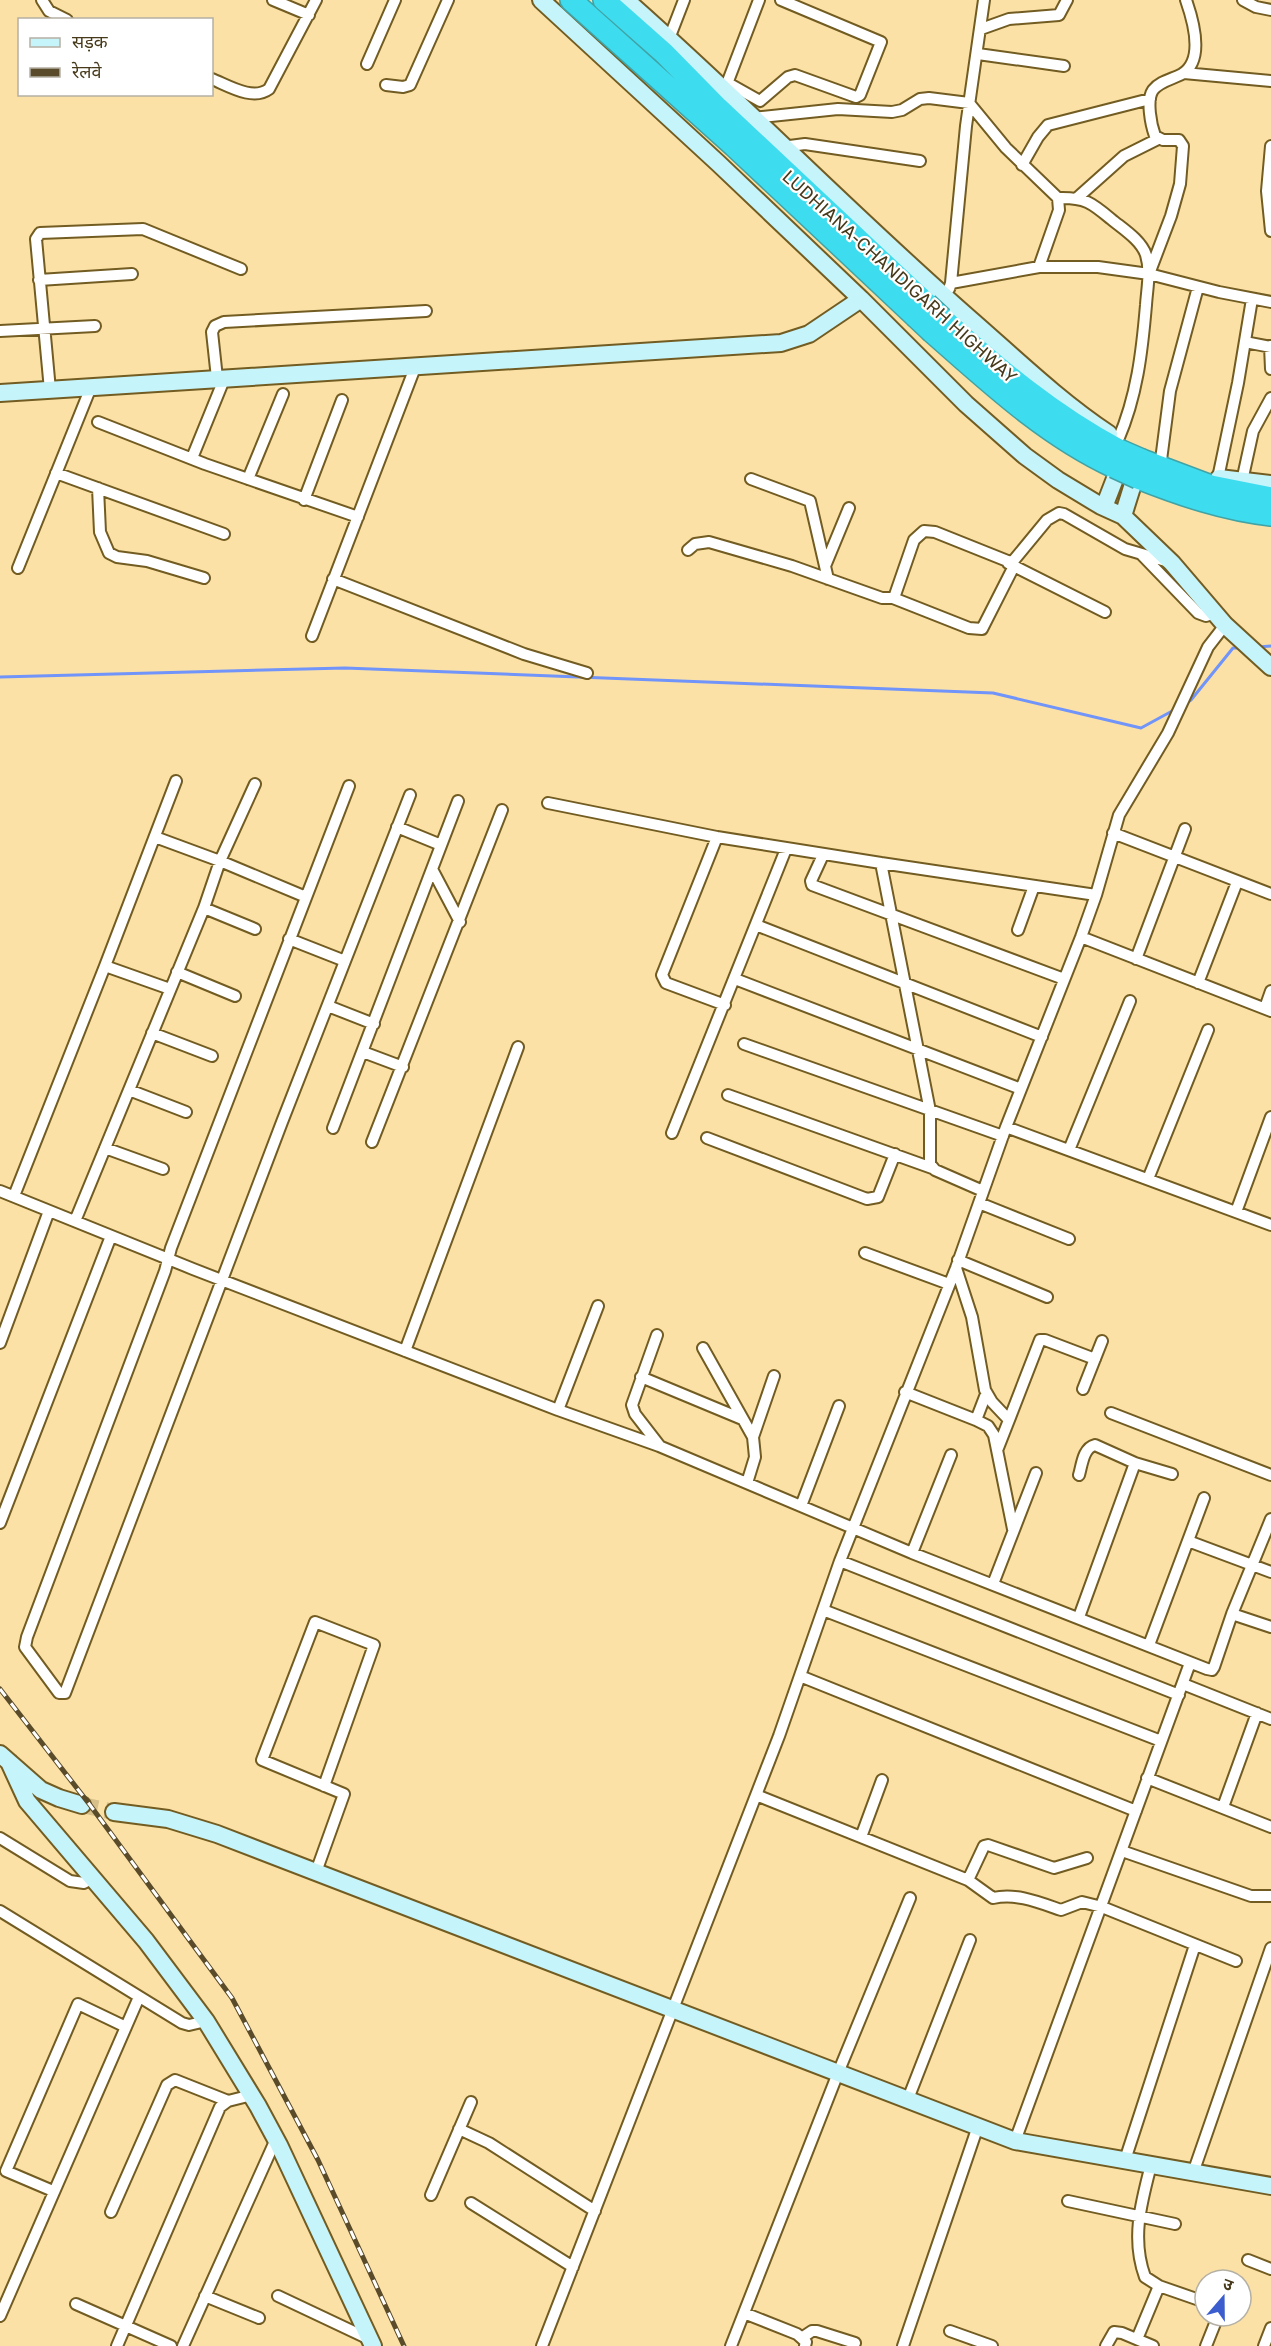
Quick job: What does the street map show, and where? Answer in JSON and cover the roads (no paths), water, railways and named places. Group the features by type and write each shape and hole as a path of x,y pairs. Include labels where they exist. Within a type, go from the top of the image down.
{"highway":[{"path":"571,0 734,146 935,308 1045,427 1089,456 1133,456 1211,486 1271,498"},
{"name":"LUDHIANA-CHANDIGARH HIGHWAY","path":"604,0 666,45 718,108 935,308"},
{"path":"1133,456 1201,501 1271,515"}],"street":[{"path":"42,0 49,10 64,18"},
{"path":"273,0 309,15"},
{"path":"213,79 252,94 263,93 269,89 279,74 316,0"},
{"path":"367,64 395,0"},
{"path":"386,85 407,87 414,79 448,0"},
{"path":"541,0 861,299 966,404 1025,456 1079,494 1123,516 1172,563 1220,619 1271,667"},
{"path":"626,0 666,45 726,86 760,101 788,77 795,75 856,97 860,95 881,42 781,0"},
{"path":"666,45 684,0"},
{"path":"726,86 759,0"},
{"path":"909,346 935,308 978,54 984,0"},
{"path":"981,28 1009,19 1059,15 1067,0"},
{"path":"1158,139 1153,131 1150,99 1157,86 1184,73 1192,63 1195,43 1193,21 1186,0"},
{"path":"1244,0 1256,7 1271,9"},
{"path":"978,54 1064,66"},
{"path":"1184,73 1271,81"},
{"path":"726,86 753,118 935,308 1133,456 1218,478 1271,484"},
{"path":"753,118 838,109 892,112 902,110 920,99 929,98 969,103 1022,165 1058,198 1077,198 1095,206 1135,239 1146,255 1149,274"},
{"path":"1022,165 1038,136 1048,125 1150,99"},
{"path":"1077,198 1124,156 1158,139 1179,140 1183,146 1177,199 1149,274 1137,381 1128,418 1133,456 1123,516"},
{"path":"782,147 805,144 920,161"},
{"path":"1271,146 1267,191 1271,231"},
{"path":"1039,267 1059,210 1058,198"},
{"path":"50,390 36,239 40,232 148,230 241,269"},
{"path":"935,308 1039,267 1098,267 1149,274 1271,302"},
{"path":"39,280 132,274"},
{"path":"1104,507 1170,391 1198,287"},
{"path":"0,393 416,365 782,344 809,334 861,299"},
{"path":"1218,478 1252,299"},
{"path":"192,458 221,378 212,332 215,326 224,322 426,311"},
{"path":"0,332 95,326"},
{"path":"1245,342 1271,346 1271,369"},
{"path":"312,636 416,365"},
{"path":"18,568 91,387"},
{"path":"248,479 283,394"},
{"path":"1242,481 1253,431 1271,398"},
{"path":"304,500 342,400"},
{"path":"98,422 304,500 358,517"},
{"path":"56,473 224,534"},
{"path":"751,479 810,501 828,579"},
{"path":"98,488 100,532 109,553 117,557 147,561 204,578"},
{"path":"825,566 849,507"},
{"path":"688,550 695,544 709,543 882,598 893,598 969,628 982,629 1009,564 1047,520 1059,513 1125,549 1172,563"},
{"path":"893,598 914,540 924,531 935,532 1009,564 1105,612"},
{"path":"1142,555 1198,613 1220,619"},
{"path":"333,579 524,654 587,673"},
{"path":"542,2346 756,1795 852,1528 957,1264 1005,1131 1081,936 1096,895 1113,833 1124,805 1154,758 1176,716 1220,619"},
{"path":"14,1196 176,781"},
{"path":"75,1221 204,908 220,861 255,784"},
{"path":"349,786 167,1258 165,1271 27,1637 26,1647 59,1693 66,1693 222,1279 410,795"},
{"path":"333,1128 459,801"},
{"path":"548,803 786,849 1096,895"},
{"path":"372,1142 502,810"},
{"path":"397,827 441,845"},
{"path":"1136,960 1185,829"},
{"path":"1113,833 1271,894"},
{"path":"154,837 220,861 306,897"},
{"path":"717,837 662,975 666,983 725,1005"},
{"path":"672,1133 786,849"},
{"path":"823,855 811,881 812,885 1064,979"},
{"path":"881,863 930,1111 929,1161 932,1168"},
{"path":"432,869 460,922"},
{"path":"1198,983 1237,882"},
{"path":"1018,930 1034,886"},
{"path":"204,908 255,929"},
{"path":"756,925 1042,1036"},
{"path":"1081,936 1136,960 1268,1009 1271,991"},
{"path":"289,939 345,961"},
{"path":"105,966 170,989"},
{"path":"177,972 235,996"},
{"path":"735,979 1021,1089"},
{"path":"1069,1150 1131,1001"},
{"path":"328,1006 374,1024"},
{"path":"1148,1179 1208,1030"},
{"path":"152,1033 212,1056"},
{"path":"744,1044 930,1111 1069,1150 1271,1225"},
{"path":"405,1351 518,1047"},
{"path":"363,1052 403,1067"},
{"path":"129,1090 186,1112"},
{"path":"728,1095 895,1154 984,1191"},
{"path":"1236,1212 1271,1117"},
{"path":"707,1138 867,1199 878,1197 895,1154"},
{"path":"105,1148 163,1169"},
{"path":"0,1191 405,1351 659,1446 912,1553 1212,1670 1271,1519"},
{"path":"979,1203 1069,1239"},
{"path":"0,1343 49,1211"},
{"path":"0,1523 111,1236"},
{"path":"865,1253 949,1284"},
{"path":"957,1264 1047,1297"},
{"path":"957,1264 972,1317 986,1394 1009,1420"},
{"path":"558,1410 598,1306"},
{"path":"657,1335 632,1405 635,1414 659,1446"},
{"path":"998,1449 1040,1340 1095,1359"},
{"path":"1083,1389 1102,1341"},
{"path":"703,1348 753,1437"},
{"path":"747,1483 755,1457 753,1437 774,1376"},
{"path":"641,1377 742,1419"},
{"path":"905,1392 976,1420 991,1430 998,1449 1013,1529"},
{"path":"976,1420 986,1394"},
{"path":"801,1506 839,1406"},
{"path":"1111,1413 1271,1475"},
{"path":"1079,1475 1090,1446 1101,1447 1135,1462 1172,1474"},
{"path":"912,1553 951,1455"},
{"path":"1079,1617 1135,1462"},
{"path":"993,1584 1036,1473"},
{"path":"1149,1645 1204,1498"},
{"path":"1188,1541 1271,1572"},
{"path":"840,1561 1181,1689 1271,1719"},
{"path":"823,1610 1161,1741"},
{"path":"1232,1614 1271,1627"},
{"path":"316,1872 344,1794 324,1786 262,1760 315,1622 374,1645 324,1786"},
{"path":"1015,2141 1190,1663"},
{"path":"800,1676 1136,1811"},
{"path":"1223,1807 1257,1713"},
{"path":"4,1758 41,1790 82,1805"},
{"path":"4,1758 27,1801 146,1941 206,2021 252,2095 276,2139 371,2342"},
{"path":"1147,1778 1271,1827"},
{"path":"861,1837 882,1780"},
{"path":"756,1795 968,1880 993,1898 1007,1895 1029,1899 1061,1910 1082,1902 1102,1907 1236,1961"},
{"path":"114,1812 190,1824 1015,2141 1271,2186"},
{"path":"0,1838 70,1881 84,1883 93,1878"},
{"path":"968,1880 984,1846 988,1845 1054,1868 1087,1858"},
{"path":"1122,1851 1241,1893 1251,1896 1271,1896"},
{"path":"731,2346 838,2073 910,1898"},
{"path":"0,1911 184,2024 206,2021"},
{"path":"908,2099 970,1940"},
{"path":"1125,2160 1195,1945"},
{"path":"1193,2173 1271,1948"},
{"path":"0,2316 139,1997"},
{"path":"53,2190 6,2171 78,2004 126,2026"},
{"path":"111,2212 166,2085 170,2081 175,2080 228,2101"},
{"path":"117,2346 220,2107 228,2101 252,2095"},
{"path":"431,2195 471,2102"},
{"path":"903,2346 978,2126"},
{"path":"459,2129 489,2143 595,2211"},
{"path":"183,2346 276,2139"},
{"path":"1151,2165 1138,2216 1138,2240 1145,2277 1160,2286 1193,2298"},
{"path":"1068,2201 1175,2224"},
{"path":"471,2203 573,2267"},
{"path":"1248,2260 1271,2269"},
{"path":"1137,2339 1160,2286"},
{"path":"205,2296 259,2318"},
{"path":"278,2296 371,2342"},
{"path":"76,2304 171,2346"},
{"path":"744,2313 804,2341 812,2331 817,2331 855,2343"},
{"path":"1206,2346 1213,2328"},
{"path":"1264,2346 1271,2328"},
{"path":"950,2331 992,2346"},
{"path":"1106,2346 1114,2332 1153,2346"}],"waterway":[{"path":"1258,647 1271,646"},
{"path":"1185,704 1191,700 1233,648 1239,648"},
{"path":"0,677 345,668 993,693 1141,728 1174,710"}],"tunnel":[{"path":"82,1805 114,1812"}],"railway":[{"path":"0,1689 90,1805 232,1998 318,2160 404,2346"}]}
